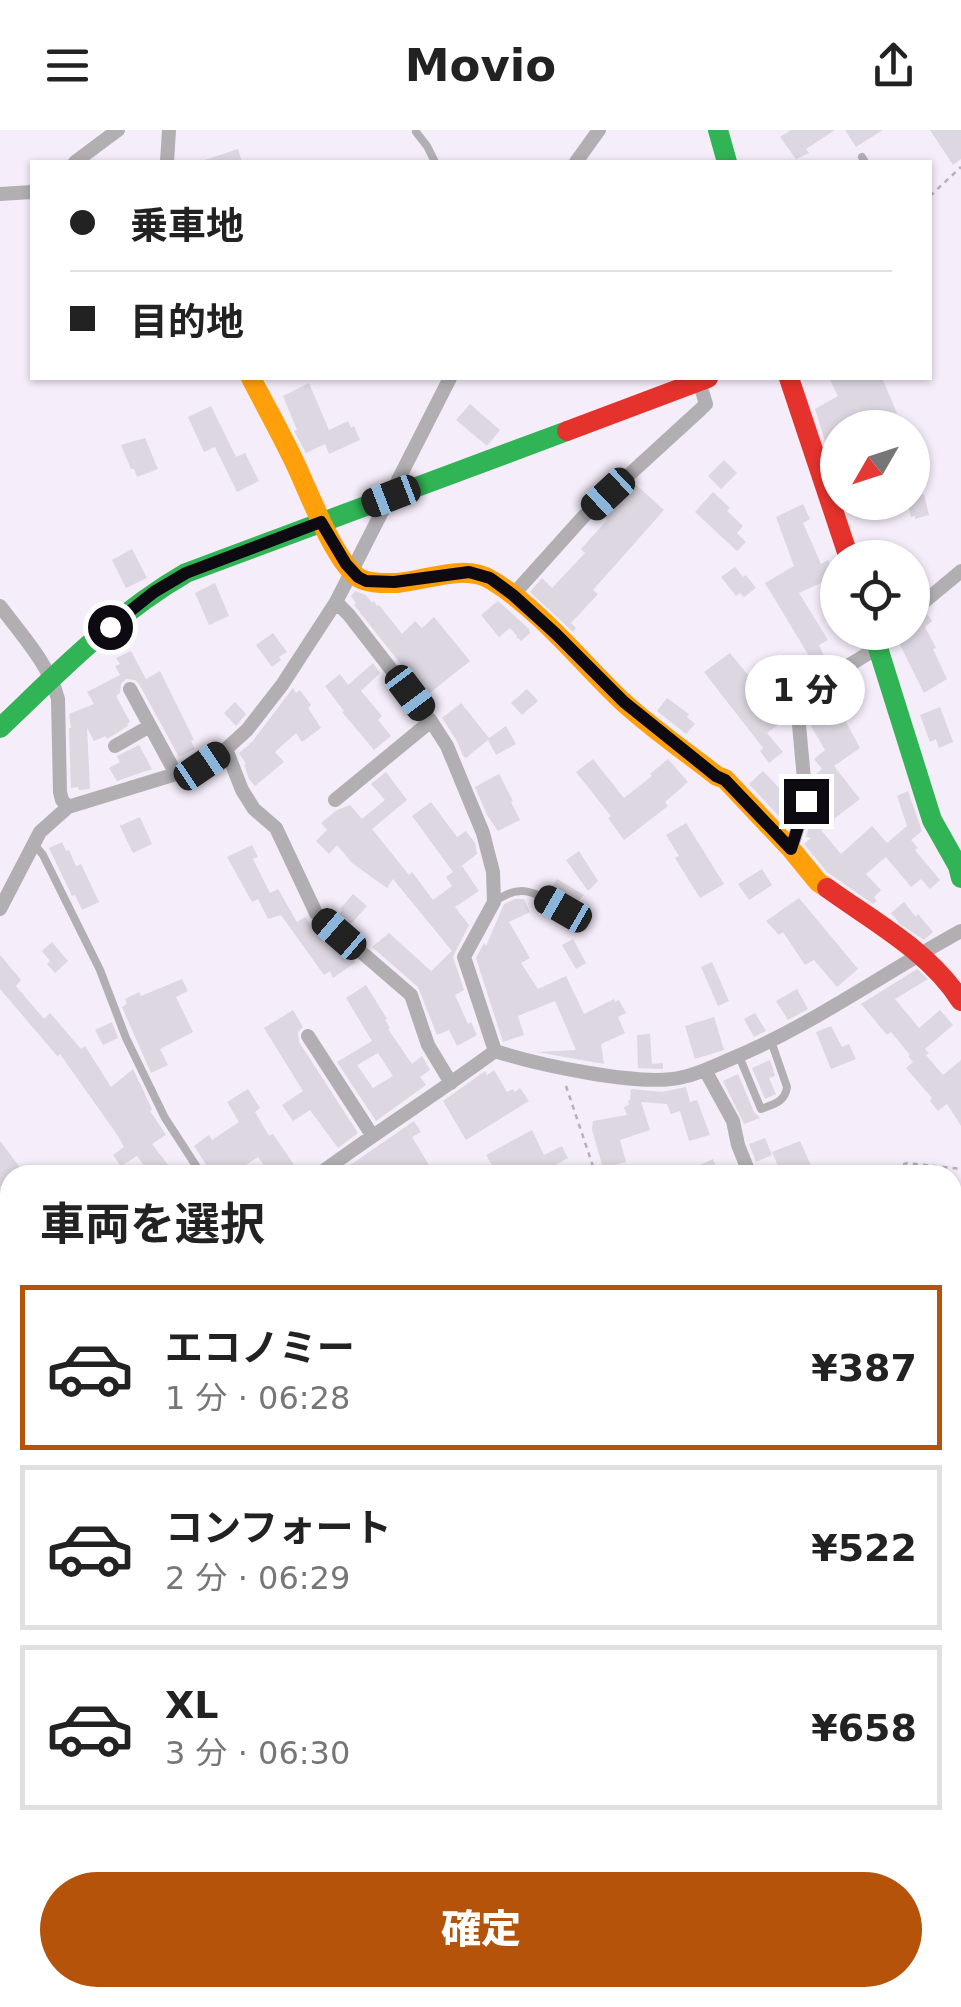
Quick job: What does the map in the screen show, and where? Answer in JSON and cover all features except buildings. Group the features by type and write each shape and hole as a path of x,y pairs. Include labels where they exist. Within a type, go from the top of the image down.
{"street":[{"path":"78,160 118,130"},
{"path":"167,160 169,130"},
{"path":"577,160 599,130"},
{"path":"718,130 726,160"},
{"path":"0,194 30,192"},
{"path":"253,380 321,522 352,572 366,581 394,582 469,572 490,578 513,595 624,702 725,780 818,882 933,962 961,1002"},
{"path":"0,909 40,832 68,808 202,766 247,730 282,685 336,602 449,380"},
{"path":"0,728 130,610 172,581 209,563 700,380"},
{"path":"513,595 584,516 706,404 703,380"},
{"path":"789,380 842,540"},
{"path":"930,597 961,570"},
{"path":"336,602 432,720 483,832 493,872 494,902 464,957 495,1051"},
{"path":"0,606 52,680 58,698 60,792 68,808"},
{"path":"791,849 806,801 798,714 802,693 871,650"},
{"path":"883,650 932,820 960,870"},
{"path":"130,689 176,774"},
{"path":"334,800 432,720"},
{"path":"116,746 150,726"},
{"path":"226,749 254,809 276,828 316,914 410,995 428,1045 451,1083"},
{"path":"332,1165 495,1051 621,1078 680,1078 771,1042 961,931"},
{"path":"308,1036 372,1135"},
{"path":"705,1070 733,1121 746,1165"}],"lane":[{"path":"416,132 435,160"},
{"path":"34,844 100,970 126,1038 165,1118 196,1165"},
{"path":"494,902 512,892 528,890 563,909"},
{"path":"739,1056 761,1109 774,1104 782,1100 787,1087 771,1042"}],"path":[{"path":"932,194 961,167"},
{"path":"558,1066 593,1165"}],"traffic: fast":[{"path":"718,130 726,160"},
{"path":"0,728 112,625 186,573 567,431"},
{"path":"879,650 932,820 961,878"}],"traffic: slow":[{"path":"252,380 331,541 359,578 397,583 471,573 493,581 543,621 632,710 725,779 827,888"}],"traffic: jam":[{"path":"567,431 703,380"},
{"path":"790,380 843,540"},
{"path":"827,888 917,952 961,1001"}],"route":[{"path":"110,627 154,592 186,573 321,522 352,572 366,581 394,582 469,572 490,578 556,634 624,702 725,780 791,849 806,801"}]}
